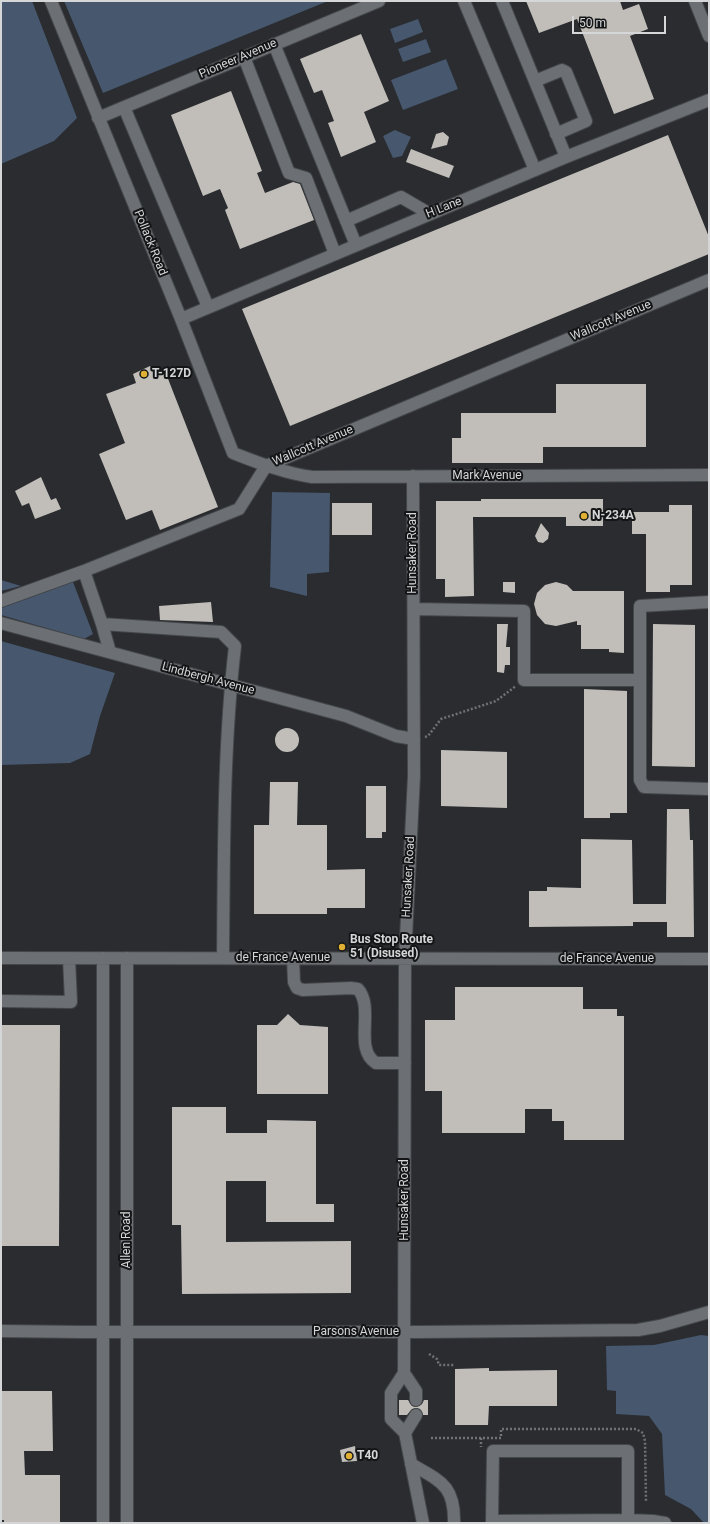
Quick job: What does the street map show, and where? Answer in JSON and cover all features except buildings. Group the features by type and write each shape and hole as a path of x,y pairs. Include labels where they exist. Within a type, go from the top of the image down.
{"street":[{"name":"Pollack Road","path":"50,1 181,318 233,453 266,466"},
{"name":"Pioneer Avenue","path":"98,118 379,1"},
{"path":"464,1 535,170"},
{"path":"502,1 566,157"},
{"path":"695,1 709,36"},
{"path":"274,44 356,245"},
{"path":"244,57 289,173 306,178 335,254"},
{"path":"535,81 561,71 565,71 586,121 556,134"},
{"name":"H Lane","path":"181,318 566,157 709,100"},
{"path":"124,107 208,307"},
{"path":"325,229 401,197 430,214"},
{"name":"Wallcott Avenue","path":"1,601 84,571 239,509 266,466 709,280"},
{"name":"Mark Avenue","path":"266,466 292,474 312,477 709,475"},
{"name":"Hunsaker Road","path":"404,1373 405,958 414,776 413,476"},
{"path":"84,571 110,652"},
{"path":"709,602 640,606 640,780 644,787 709,789"},
{"path":"414,610 524,611 524,680 640,680"},
{"name":"Lindbergh Avenue","path":"1,623 346,716 396,736 414,739"},
{"path":"102,624 221,632 235,646 225,779 223,958"},
{"name":"de France Avenue","path":"1,958 709,959"},
{"path":"1,1001 71,1002 69,958"},
{"name":"Allen Road","path":"103,958 103,1523"},
{"name":"Allen Road","path":"127,958 128,1523"},
{"path":"293,958 294,982 297,988 303,990 351,988 358,990 365,1000 365,1034 368,1056 376,1063 405,1063"},
{"name":"Parsons Avenue","path":"1,1331 404,1332 638,1330 660,1326 709,1312"},
{"path":"416,1400 416,1391 404,1373 391,1393 391,1419 405,1433 423,1523"},
{"path":"405,1433 416,1414"},
{"path":"628,1520 628,1451 493,1451 492,1521 628,1520 665,1523"},
{"path":"411,1464 443,1482 450,1492 454,1508 454,1523"}],"path":[{"path":"414,739 428,736 441,719 496,701 524,680"},
{"path":"429,1354 437,1360 439,1365 455,1365"}],"shaded area":[{"path":"1,1 32,1 77,118 54,141 1,164"},
{"path":"64,1 328,1 103,93"},
{"path":"418,19 423,32 395,43 390,29"},
{"path":"426,39 431,52 403,62 398,49"},
{"path":"446,59 458,89 403,110 391,80"},
{"path":"395,130 411,137 402,156 393,158 383,136"},
{"path":"272,492 330,493 329,572 307,574 307,596 270,587"},
{"path":"1,580 21,586 1,591"},
{"path":"73,582 93,634 84,639 1,615 1,608"},
{"path":"1,641 115,673 100,716 90,754 70,763 1,765"},
{"path":"701,1335 709,1336 709,1523 704,1523 691,1509 665,1495 662,1434 649,1416 616,1414 616,1391 607,1390 606,1346 654,1345"}],"place":[{"name":"T-127D","path":"144,374"},
{"name":"N-234A","path":"584,516"},
{"name":"Bus Stop Route 51 (Disused)","path":"342,947"},
{"name":"T40","path":"349,1456"}]}
